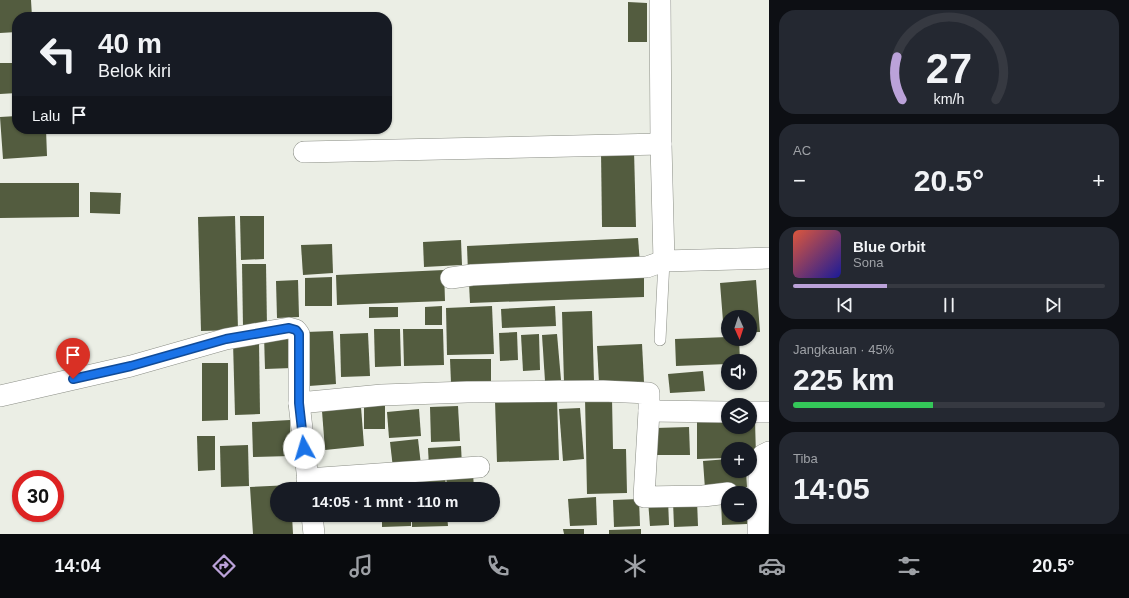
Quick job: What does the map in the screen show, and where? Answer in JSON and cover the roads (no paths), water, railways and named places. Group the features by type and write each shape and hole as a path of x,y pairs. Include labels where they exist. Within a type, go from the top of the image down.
{"street":[{"path":"660,0 661,144 664,261"},
{"path":"304,152 661,144"},
{"path":"451,278 472,275 647,267 664,261 769,258"},
{"path":"0,396 131,366 226,339 289,328 296,330 299,334 299,403 308,482"},
{"path":"299,403 382,395 459,392 603,391 648,393 649,411 644,497 703,496 721,494"},
{"path":"649,411 721,412"},
{"path":"757,412 769,412"},
{"path":"758,534 759,469 763,455 769,452"},
{"path":"328,482 478,467"},
{"path":"313,522 314,534"}],"lane":[{"path":"660,340 664,261"}]}
